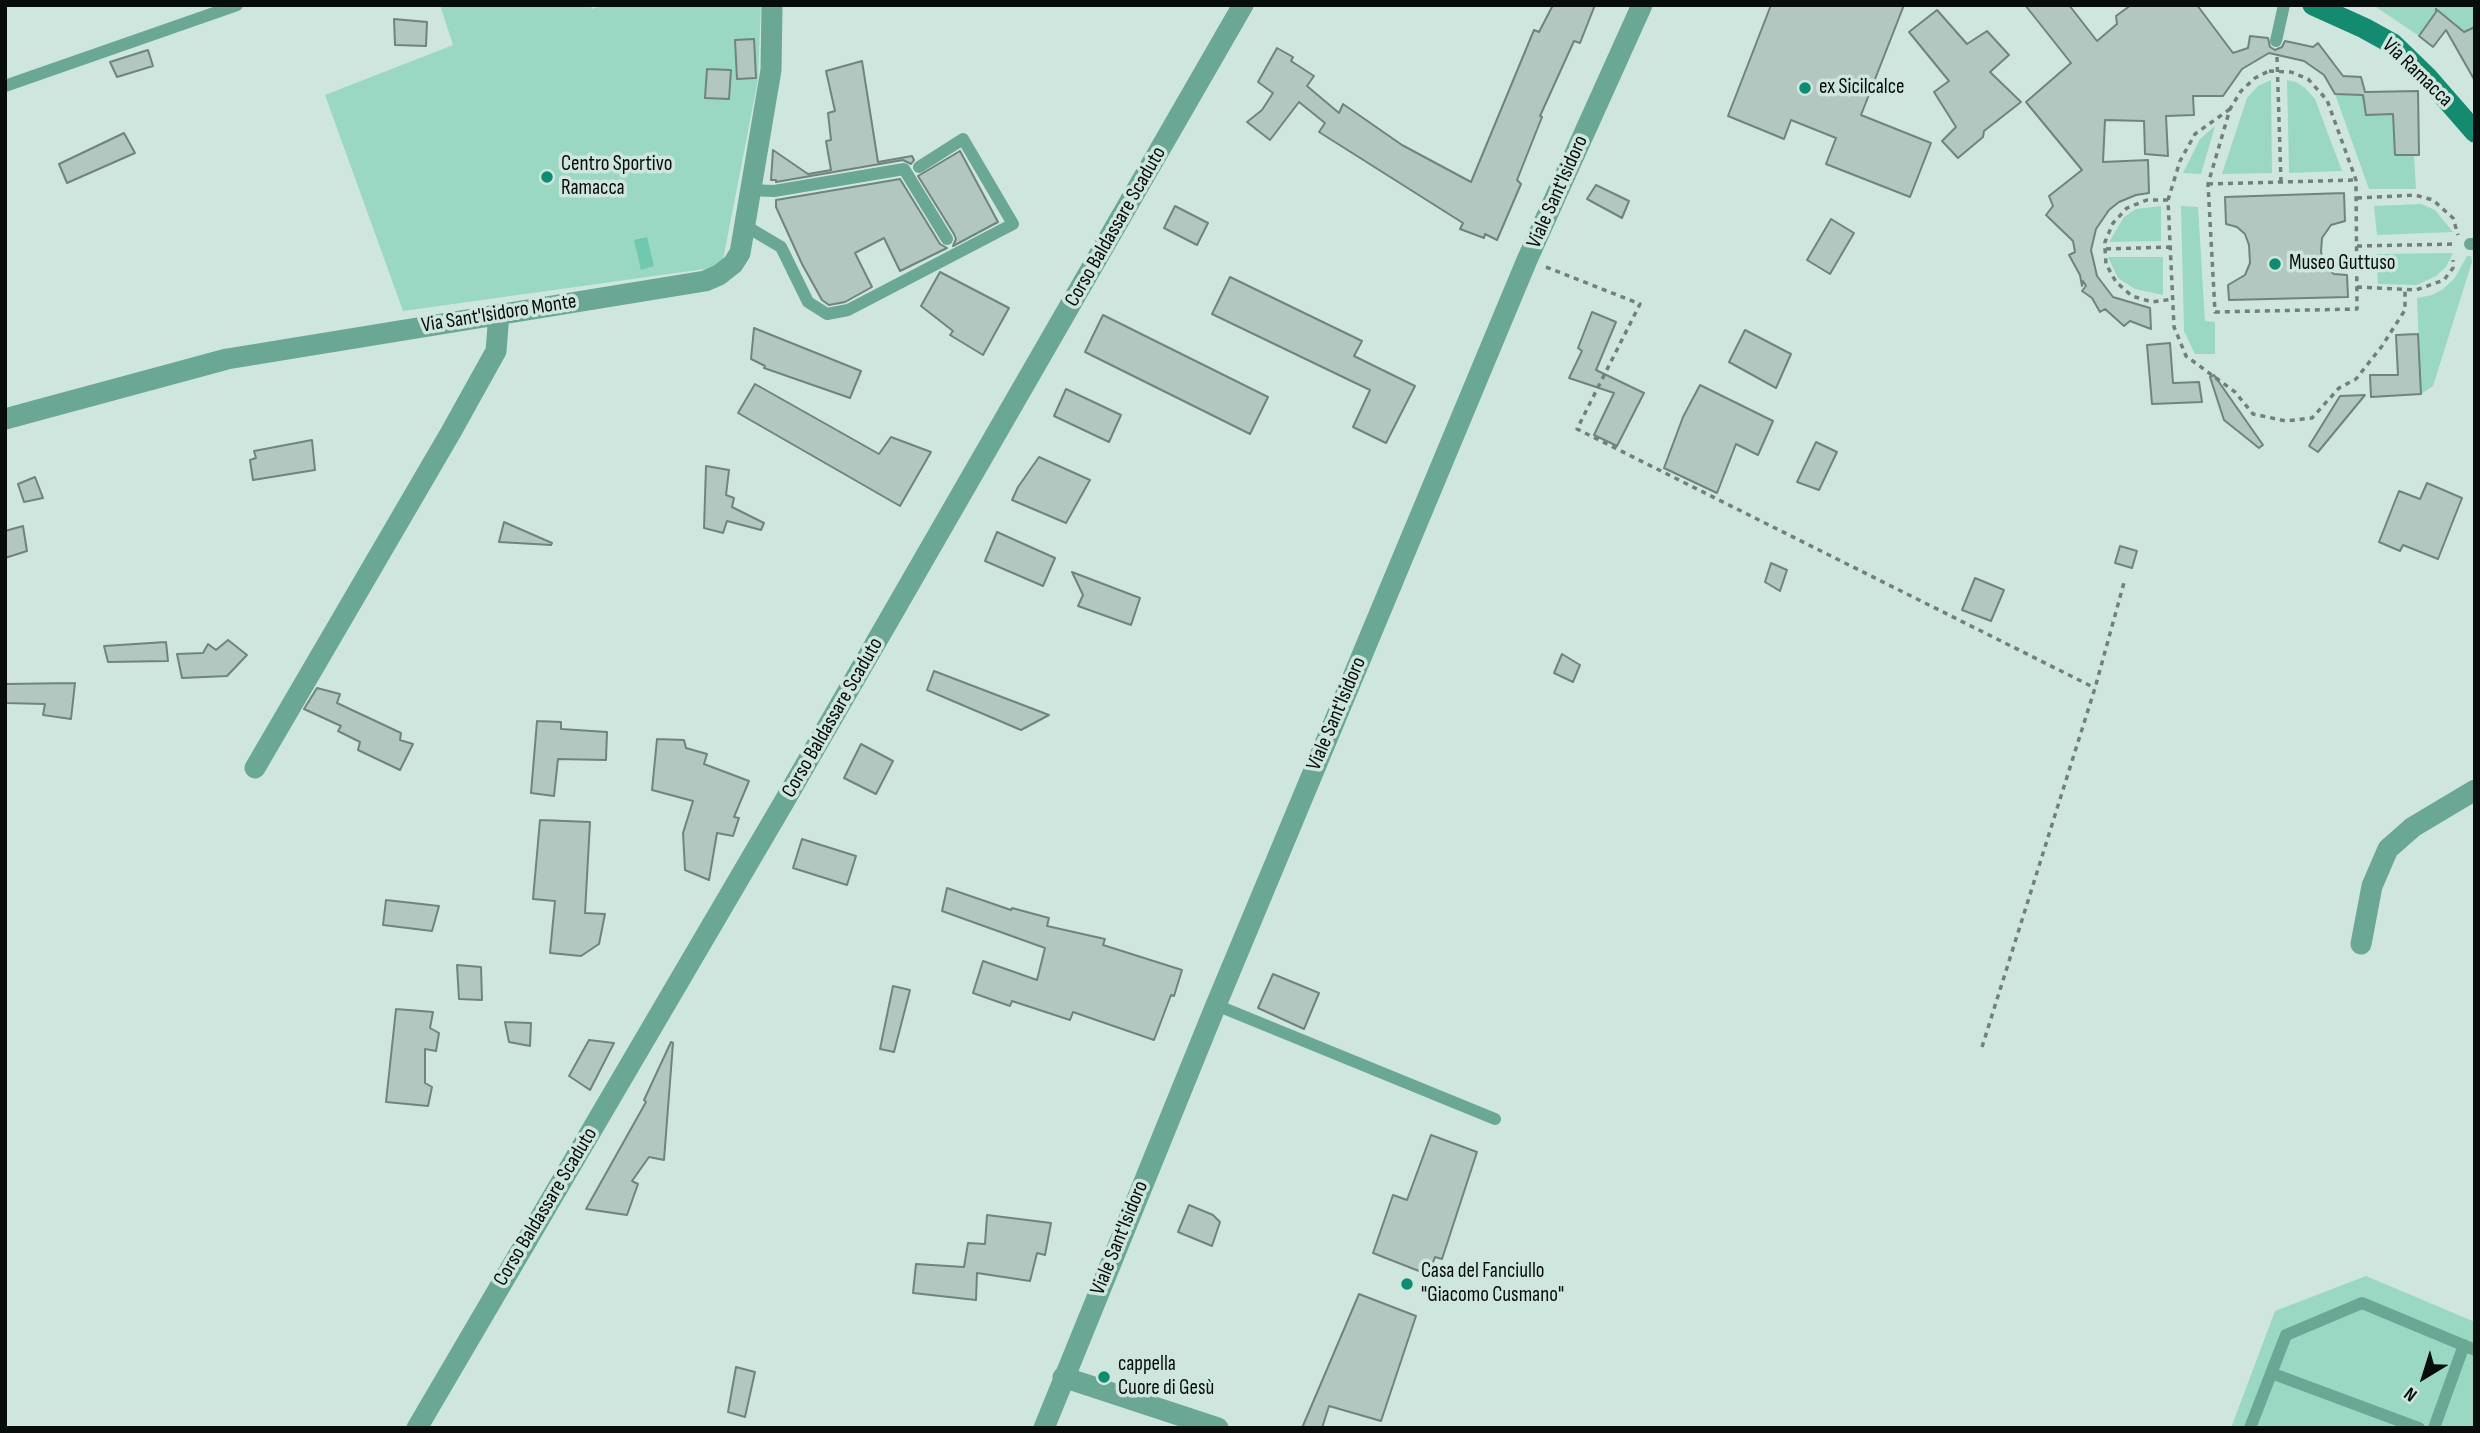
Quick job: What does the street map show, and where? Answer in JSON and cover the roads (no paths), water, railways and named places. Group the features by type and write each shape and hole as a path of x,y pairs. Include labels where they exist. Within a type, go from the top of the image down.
{"main road":[{"name":"Via Ramacca","path":"2313,5 2364,27 2393,44 2427,77 2475,132"}],"street":[{"name":"Via Sant'Isidoro Monte","path":"5,419 227,359 712,278 733,264 740,253 771,70 772,5"},
{"name":"Corso Baldassare Scaduto","path":"417,1428 785,802 1243,5"},
{"name":"Viale Sant'Isidoro","path":"1044,1428 1216,1005 1527,260 1642,5"},
{"path":"256,768 451,432 495,351 499,314"},
{"path":"2361,944 2372,886 2388,849 2413,827 2475,790"},
{"path":"1063,1377 1217,1428"}],"lane":[{"path":"5,86 237,5"},
{"path":"2276,41 2284,5"},
{"path":"744,225 781,247 808,302 827,314 848,310 1013,224 963,139 923,166"},
{"path":"750,190 774,191 904,169 947,239"},
{"path":"1216,1005 1495,1119"},
{"path":"2250,1428 2286,1335 2362,1303 2469,1347 2434,1428"},
{"path":"2271,1373 2419,1428"}],"place":[{"name":"ex Sicilcalce","path":"1805,88"},
{"name":"Centro Sportivo Ramacca","path":"547,177"},
{"name":"Museo Guttuso","path":"2275,264"},
{"name":"Casa del Fanciullo \"Giacomo Cusmano\"","path":"1407,1284"},
{"name":"cappella Cuore di Gesù","path":"1104,1377"}]}
